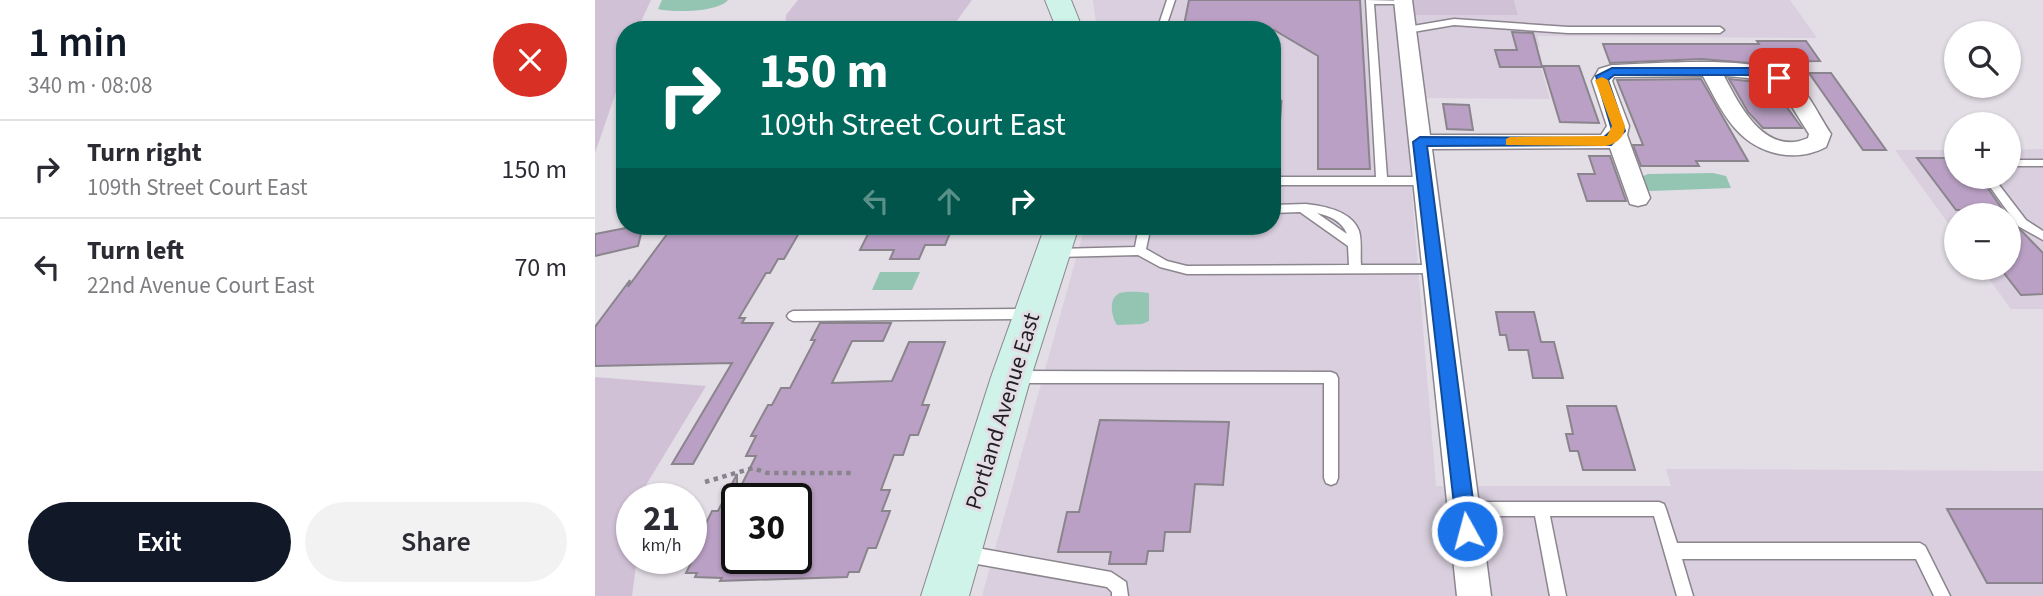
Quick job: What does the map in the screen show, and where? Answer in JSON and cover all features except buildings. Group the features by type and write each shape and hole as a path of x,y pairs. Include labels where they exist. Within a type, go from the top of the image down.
{"main road":[{"path":"1058,0 1066,21"},
{"name":"Portland Avenue East","path":"945,596 1011,377 1057,239"}],"street":[{"path":"1403,0 1474,596"},
{"path":"1638,198 1616,135 1618,126 1602,80 1602,76 1612,71 1711,71 1757,71 1779,78 1787,85 1820,134 1820,139 1815,145 1794,148 1753,139 1741,125 1711,71"},
{"path":"1420,142 1606,142 1616,135"}],"lane":[{"path":"1164,21 1171,0"},
{"path":"1382,181 1370,0 1403,0"},
{"path":"1407,30 1454,22 1569,30 1720,30"},
{"path":"2021,163 2043,163"},
{"path":"1281,181 1425,181"},
{"path":"1997,189 2022,223 2043,236"},
{"path":"1281,209 1303,209 1354,244 1356,269"},
{"path":"1140,251 1143,235"},
{"path":"1057,239 1140,251 1170,266 1187,270 1435,269"},
{"path":"793,316 1032,314"},
{"path":"1011,377 1331,378 1331,478"},
{"path":"1464,509 1659,509 1685,596"},
{"path":"1541,509 1558,596"},
{"path":"1671,551 1920,551 1943,596"},
{"path":"958,553 1111,580 1120,588 1120,596"}],"path":[{"path":"705,482 754,468 767,473 855,473"}],"shaded area":[{"path":"595,0 651,0 641,21 616,21 616,92 595,153"},
{"path":"662,0 728,0 716,7 674,11 658,9"},
{"path":"798,0 972,0 957,21 786,21 786,15"},
{"path":"1093,0 1396,0 1436,486 1671,486 1666,469 2043,471 2043,596 982,596 1082,235 1281,235 1281,21 1096,21"},
{"path":"1413,0 1514,0 1518,15 1415,15"},
{"path":"1514,0 1790,0 1817,38 1537,36 1540,47 1535,47 1550,99 1425,98 1415,15 1518,15"},
{"path":"2043,149 2043,309 2011,309 1990,280 2021,280 2021,203 1944,203 1944,217 1895,150 1944,150 1944,189 2021,189 2021,150"},
{"path":"1713,173 1726,176 1731,188 1650,191 1646,190 1641,177 1648,174"},
{"path":"880,272 920,272 912,290 872,290"},
{"path":"1123,292 1149,293 1149,321 1142,324 1117,325 1112,309 1115,297"},
{"path":"595,377 706,386 647,483 616,483 616,574 635,574 632,596 595,596"}],"slow traffic":[{"path":"1510,142 1606,142 1612,139 1619,131 1602,80"}],"route":[{"path":"1467,531 1420,142 1606,142 1619,131 1602,80 1602,76 1612,71 1757,71 1779,78"}]}
